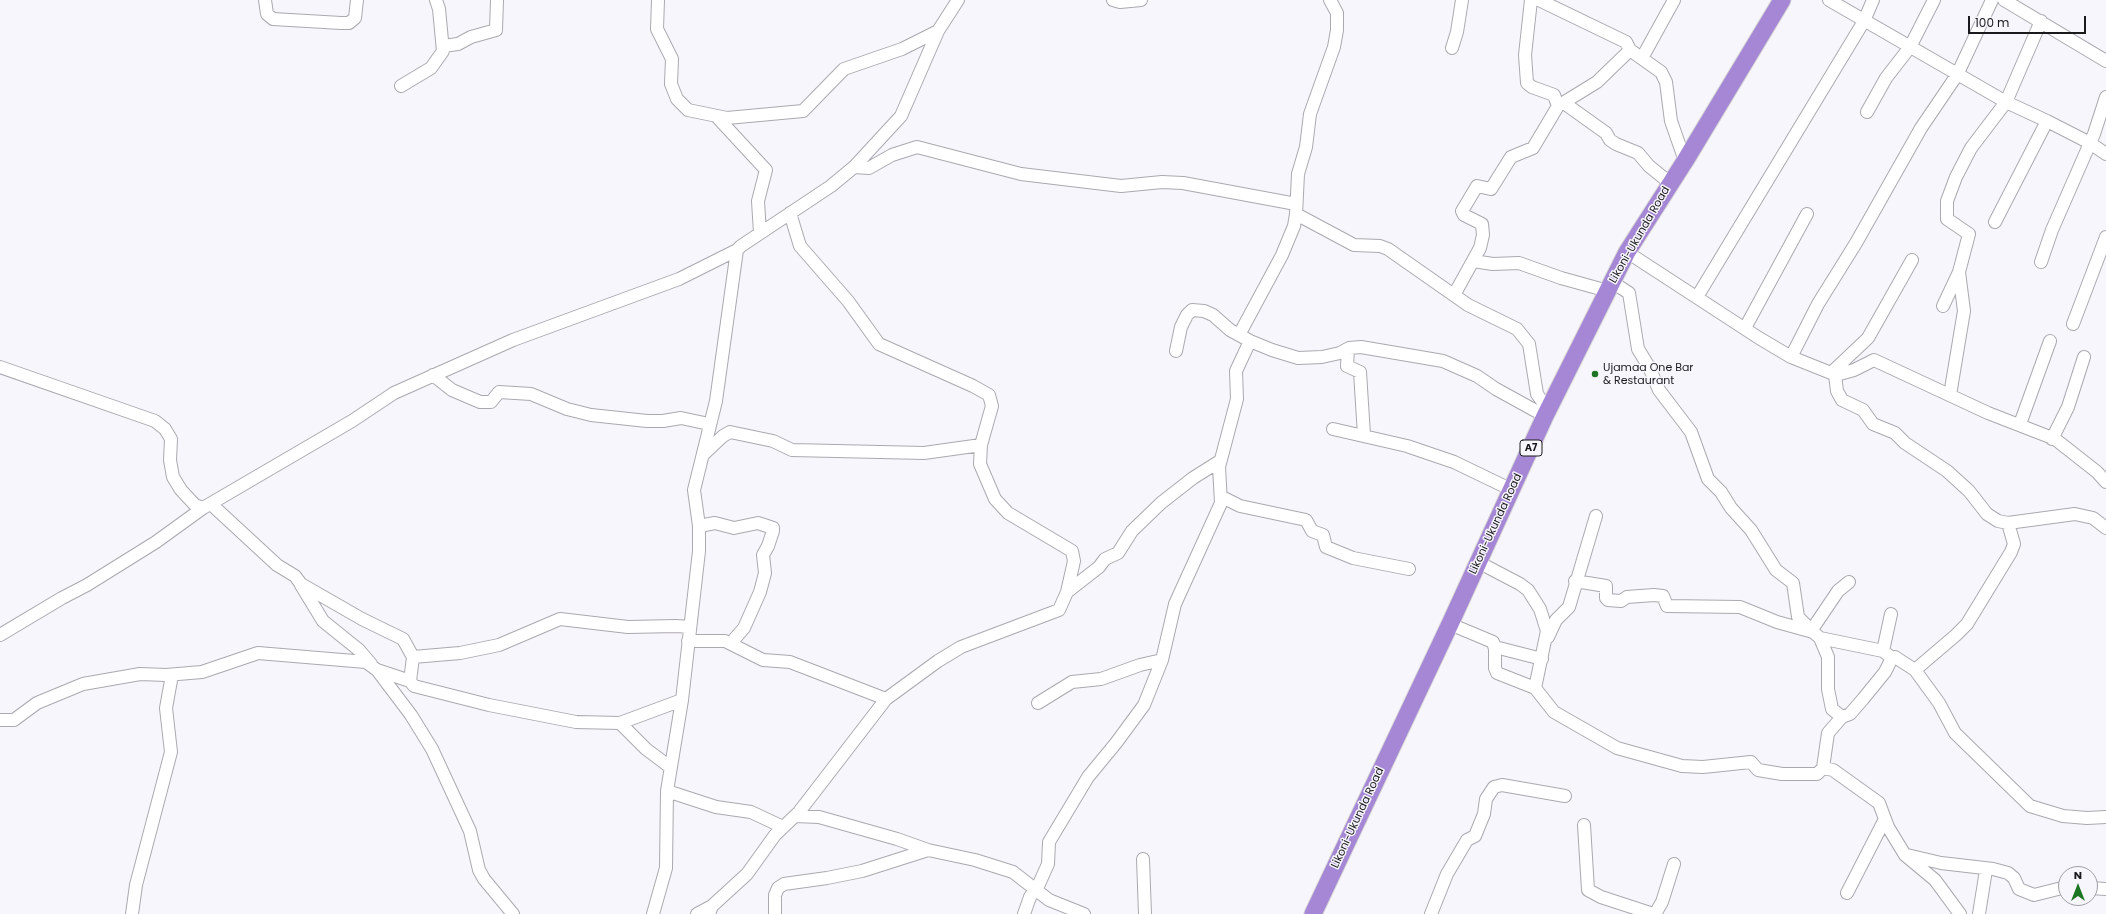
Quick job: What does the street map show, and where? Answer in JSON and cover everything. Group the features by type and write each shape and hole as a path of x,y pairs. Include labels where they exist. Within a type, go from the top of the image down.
{"highway":[{"name":"Likoni-Ukunda Road","path":"1313,914 1450,624 1547,411 1627,252 1670,183 1686,161 1782,0"}],"street":[{"path":"265,0 267,14 273,19 341,23 349,23 355,18 356,0"},
{"path":"401,86 431,68 441,55 442,46 439,9 436,0"},
{"path":"442,46 458,44 471,37 496,30 497,0"},
{"path":"658,0 657,29 672,59 671,84 675,95 688,110 718,117 742,117 803,111 844,69 902,49 938,31"},
{"path":"0,635 100,578 156,542 207,506 352,422 394,393 513,340 679,279 737,250 831,186 854,167 901,116 938,31 958,0"},
{"path":"1113,0 1120,2 1141,0"},
{"path":"1024,914 1030,897 1048,864 1049,842 1088,777 1116,743 1144,705 1162,660 1175,604 1192,563 1220,508 1222,497 1219,473 1220,461 1238,393 1236,371 1245,338 1290,237 1296,209 1298,174 1306,147 1310,114 1334,47 1337,30 1337,13 1330,0"},
{"path":"1452,48 1457,32 1462,0"},
{"path":"1531,0 1525,55 1527,83 1532,87 1554,95 1561,105 1606,133 1610,140 1638,153 1649,166 1670,183"},
{"path":"1539,0 1626,42 1630,50 1665,77 1671,121 1686,161"},
{"path":"1642,58 1674,0"},
{"path":"1829,0 1957,75 2006,102 2090,143 2106,154"},
{"path":"1697,297 1864,21 1873,0"},
{"path":"1867,112 1886,78 1910,47 1934,0"},
{"path":"1791,357 1818,304 1856,243 1921,128 1957,75 1992,0"},
{"path":"2004,0 2106,61"},
{"path":"1943,306 1959,272 1969,234 1947,219 1947,201 1956,177 1971,148 2006,102 2041,21"},
{"path":"1454,295 1473,261 1481,241 1482,224 1464,215 1462,208 1477,186 1491,189 1512,157 1533,148 1561,105 1597,82 1630,50"},
{"path":"2041,262 2052,230 2090,143 2106,97"},
{"path":"718,117 766,170 758,201 760,233"},
{"path":"1996,222 2047,121"},
{"path":"854,167 869,168 892,155 917,147 1021,174 1121,186 1162,182 1183,183 1296,209 1354,245 1380,246 1388,249 1468,305 1517,329 1525,337 1532,354 1537,394 1547,411"},
{"path":"697,914 711,910 747,874 775,835 795,816 886,698 960,647 1060,610 1068,592 1074,560 1073,552 1008,513 998,504 980,464 981,445 992,406 989,395 973,386 879,344 848,301 800,246 790,213"},
{"path":"1745,328 1807,214"},
{"path":"2073,324 2106,237"},
{"path":"653,914 666,868 667,791 682,700 699,552 700,526 694,490 705,453 709,424 716,401 737,250"},
{"path":"1627,252 1791,357 1833,374 1851,371 1874,360 1950,395 2020,424 2064,445 2106,482"},
{"path":"1833,374 1868,338 1912,260"},
{"path":"1473,261 1493,264 1519,263 1561,278 1610,286 1629,293 1632,320 1638,349 1649,367 1659,390 1691,432 1708,479 1751,530 1776,570 1794,583 1798,617 1814,634 1828,657 1828,689 1832,709 1842,717"},
{"path":"1950,395 1964,311 1959,272"},
{"path":"1176,351 1181,327 1192,310 1209,312 1230,330 1245,338 1284,354 1305,358 1322,357 1340,353 1348,349 1365,347 1445,362 1477,376 1496,389 1547,411"},
{"path":"2020,424 2050,341"},
{"path":"1348,349 1347,366 1360,372 1364,435"},
{"path":"2052,439 2068,407 2084,357"},
{"path":"0,367 155,421 165,429 171,439 170,460 174,477 182,490 195,505 207,506 277,565 295,576 324,621 359,650 411,715 432,749 470,830 479,870 484,879 513,914"},
{"path":"1833,374 1836,391 1842,400 1863,410 1873,424 1896,433 1905,443 1947,471 1969,491 1987,514 2001,522 2008,523 2075,514 2093,518 2106,528"},
{"path":"433,375 452,390 480,402 491,402 499,392 531,394 567,409 592,415 647,422 663,422 681,418 709,424"},
{"path":"1333,429 1407,446 1454,462 1512,490"},
{"path":"705,453 723,436 730,432 773,441 792,450 924,453 981,445"},
{"path":"1068,592 1099,566 1105,559 1118,554 1132,531 1161,503 1199,474 1220,461"},
{"path":"1222,497 1240,506 1306,520 1312,531 1323,535 1326,546 1352,558 1410,569"},
{"path":"1536,688 1546,642 1555,621 1569,606 1575,581 1596,516"},
{"path":"700,526 715,523 734,528 758,523 773,528 768,546 763,555 765,573 760,592 744,628 731,643"},
{"path":"1915,670 1967,624 2011,552 2014,544 2008,523"},
{"path":"1478,562 1515,580 1528,590 1546,622 1546,642"},
{"path":"1575,581 1606,586 1606,598 1608,600 1621,601 1628,597 1654,595 1663,596 1667,606 1740,607 1777,622 1814,634 1895,657 1915,670 1939,703 1955,733 2030,806 2063,816 2087,818 2106,817"},
{"path":"1814,634 1838,591 1849,582"},
{"path":"301,584 362,619 399,635 403,639 413,657 410,681"},
{"path":"1450,624 1493,642 1495,646 1495,668 1497,673 1536,688 1554,712 1617,748 1669,763 1703,767 1751,762 1758,770 1782,774 1817,774 1823,768 1828,733 1842,717 1850,714 1886,672 1891,614"},
{"path":"413,657 460,653 499,646 560,619 628,627 690,627"},
{"path":"688,640 719,640 731,643 763,660 790,662 886,698"},
{"path":"1495,646 1542,659"},
{"path":"0,720 14,720 37,703 83,684 140,674 172,675 216,669 258,653 359,661 410,681 414,686 489,705 576,722 620,723 682,700"},
{"path":"1038,703 1064,685 1072,682 1101,679 1162,660"},
{"path":"132,914 136,885 171,752 166,708 172,675"},
{"path":"620,723 646,749 670,767"},
{"path":"1823,768 1833,770 1879,803 1885,819 1905,855 1935,880 1960,914"},
{"path":"1431,914 1447,874 1467,840 1475,836 1484,814 1486,799 1494,787 1500,784 1565,796"},
{"path":"667,791 716,807 751,812 783,827"},
{"path":"795,816 819,818 835,822 897,839 928,850 975,860 1013,872 1049,900 1084,914"},
{"path":"1847,893 1885,819"},
{"path":"1584,825 1588,890 1601,897 1654,914 1662,902 1674,864"},
{"path":"775,914 775,895 778,888 784,884 827,878 862,870 928,850"},
{"path":"1905,855 1941,863 1986,870 1993,869 2008,873 2014,878 2019,889 2034,895 2058,889"},
{"path":"1143,858 1145,914"},
{"path":"1979,914 1986,870"}],"place":[{"name":"Ujamaa One Bar & Restaurant","path":"1595,374"}]}
